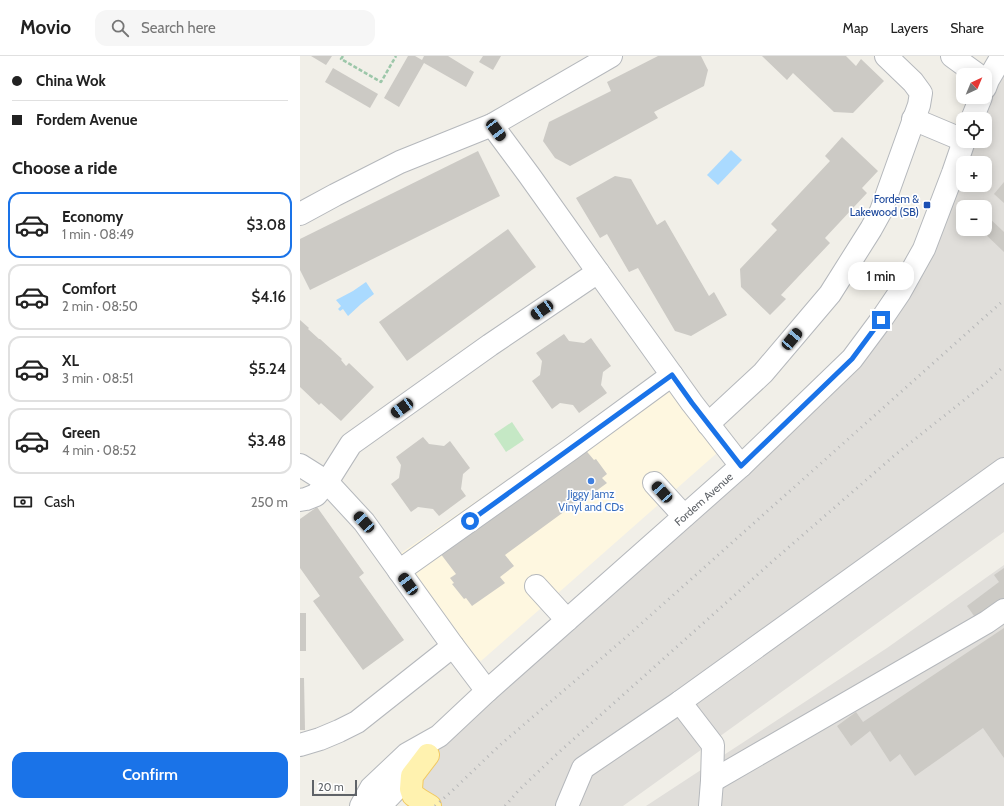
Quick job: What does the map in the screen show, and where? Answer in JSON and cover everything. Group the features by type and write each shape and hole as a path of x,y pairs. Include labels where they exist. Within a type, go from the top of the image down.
{"main road":[{"path":"428,755 412,776 411,789 413,795 430,806"}],"street":[{"path":"300,214 400,162 492,125 611,56"},
{"path":"708,424 763,373 830,294 881,211 919,105 921,93 913,82 886,56"},
{"path":"952,56 966,68"},
{"path":"992,72 1002,56"},
{"path":"913,119 956,137"},
{"path":"492,125 672,375 741,466"},
{"name":"Fordem Avenue","path":"361,806 371,788 407,754 439,736 741,466 852,359 900,292 924,249 953,173 961,148"},
{"path":"300,500 306,500 316,495 327,482 351,444 490,345 598,272"},
{"path":"399,572 672,375"},
{"path":"300,465 327,482 364,522 453,646 488,691"},
{"path":"567,806 583,768 680,702 1004,469"},
{"path":"654,483 684,516"},
{"path":"536,586 567,620"},
{"path":"712,781 987,622 1004,610"},
{"path":"300,745 320,739 357,722 453,646"},
{"path":"680,702 714,745 710,806"},
{"name":"Fordem Avenue","path":"380,806 428,755 439,736"}],"path":[{"path":"343,56 341,59 381,82 396,56"}],"shaded area":[{"path":"1004,56 1004,532 623,806 430,806 412,776 428,755 881,320 956,158 956,192 992,192 992,156 957,156 961,148 992,148 992,112 976,112 980,104 992,104 992,80"},
{"path":"660,374 717,453 481,661 453,646 391,560"},
{"path":"1004,565 1004,806 646,806 887,648"}],"green space":[{"path":"512,422 524,440 506,452 494,434"}],"water":[{"path":"731,150 742,160 718,185 707,175"},
{"path":"366,282 374,294 348,316 343,309 340,311 338,309 341,306 336,300"}],"building":[{"path":"311,56 332,56 326,65"},
{"path":"408,56 415,56 422,60 424,56 448,56 474,72 466,87 424,63 399,107 384,98"},
{"path":"483,56 501,56 493,70 479,62"},
{"path":"658,56 701,56 708,70 704,86 654,112 658,118 570,166 555,158 543,141 549,122 611,91 607,82"},
{"path":"762,56 846,56 856,66 861,59 884,81 853,113 834,112 793,73 787,80"},
{"path":"333,68 378,94 370,108 325,82"},
{"path":"842,137 878,171 862,188 867,193 825,238 830,243 781,295 786,299 770,315 741,287 740,269 777,230 771,224 830,161 825,156"},
{"path":"478,151 500,196 310,290 300,270 300,239"},
{"path":"615,176 631,179 657,225 665,220 709,296 714,292 727,315 691,336 675,331 638,268 629,272 607,234 600,238 576,198"},
{"path":"1004,182 1004,203 994,194"},
{"path":"992,221 1004,232 1004,252 987,236 992,236"},
{"path":"508,229 536,267 407,361 379,322"},
{"path":"300,320 342,359 341,360 346,366 349,363 374,387 341,421 321,403 319,405 300,387"},
{"path":"564,334 569,341 584,343 591,338 611,366 603,372 601,385 607,393 579,413 573,405 560,403 552,409 532,381 540,375 542,361 536,353"},
{"path":"423,437 429,444 444,446 450,441 470,468 463,474 461,489 466,496 439,516 433,509 418,507 411,512 391,484 399,478 401,465 396,457"},
{"path":"583,447 594,460 596,459 607,474 602,478 607,483 581,502 580,500 505,555 514,566 500,577 505,583 472,606 466,598 464,599 452,584 454,583 450,578 456,574 440,553"},
{"path":"317,507 364,573 359,577 404,640 363,670 313,601 320,596 300,568 300,519"},
{"path":"1004,568 1004,600 977,620 967,606 999,582 994,575"},
{"path":"300,613 306,613 306,651 300,651"},
{"path":"1004,628 1004,758 983,728 915,776 900,754 890,762 870,731 851,746 837,726 856,712 863,722"},
{"path":"300,678 304,678 305,730 300,730"}],"railway":[{"path":"435,806 500,745 624,639 1004,300"},
{"path":"505,806 518,791 558,753 774,560 895,455 988,381 1004,366"}],"place":[{"name":"Fordem & Lakewood (SB)","path":"927,205"},
{"name":"Jiggy Jamz Vinyl and CDs","path":"591,481"}],"route":[{"path":"470,521 672,375 741,466 852,359 881,320"}]}
